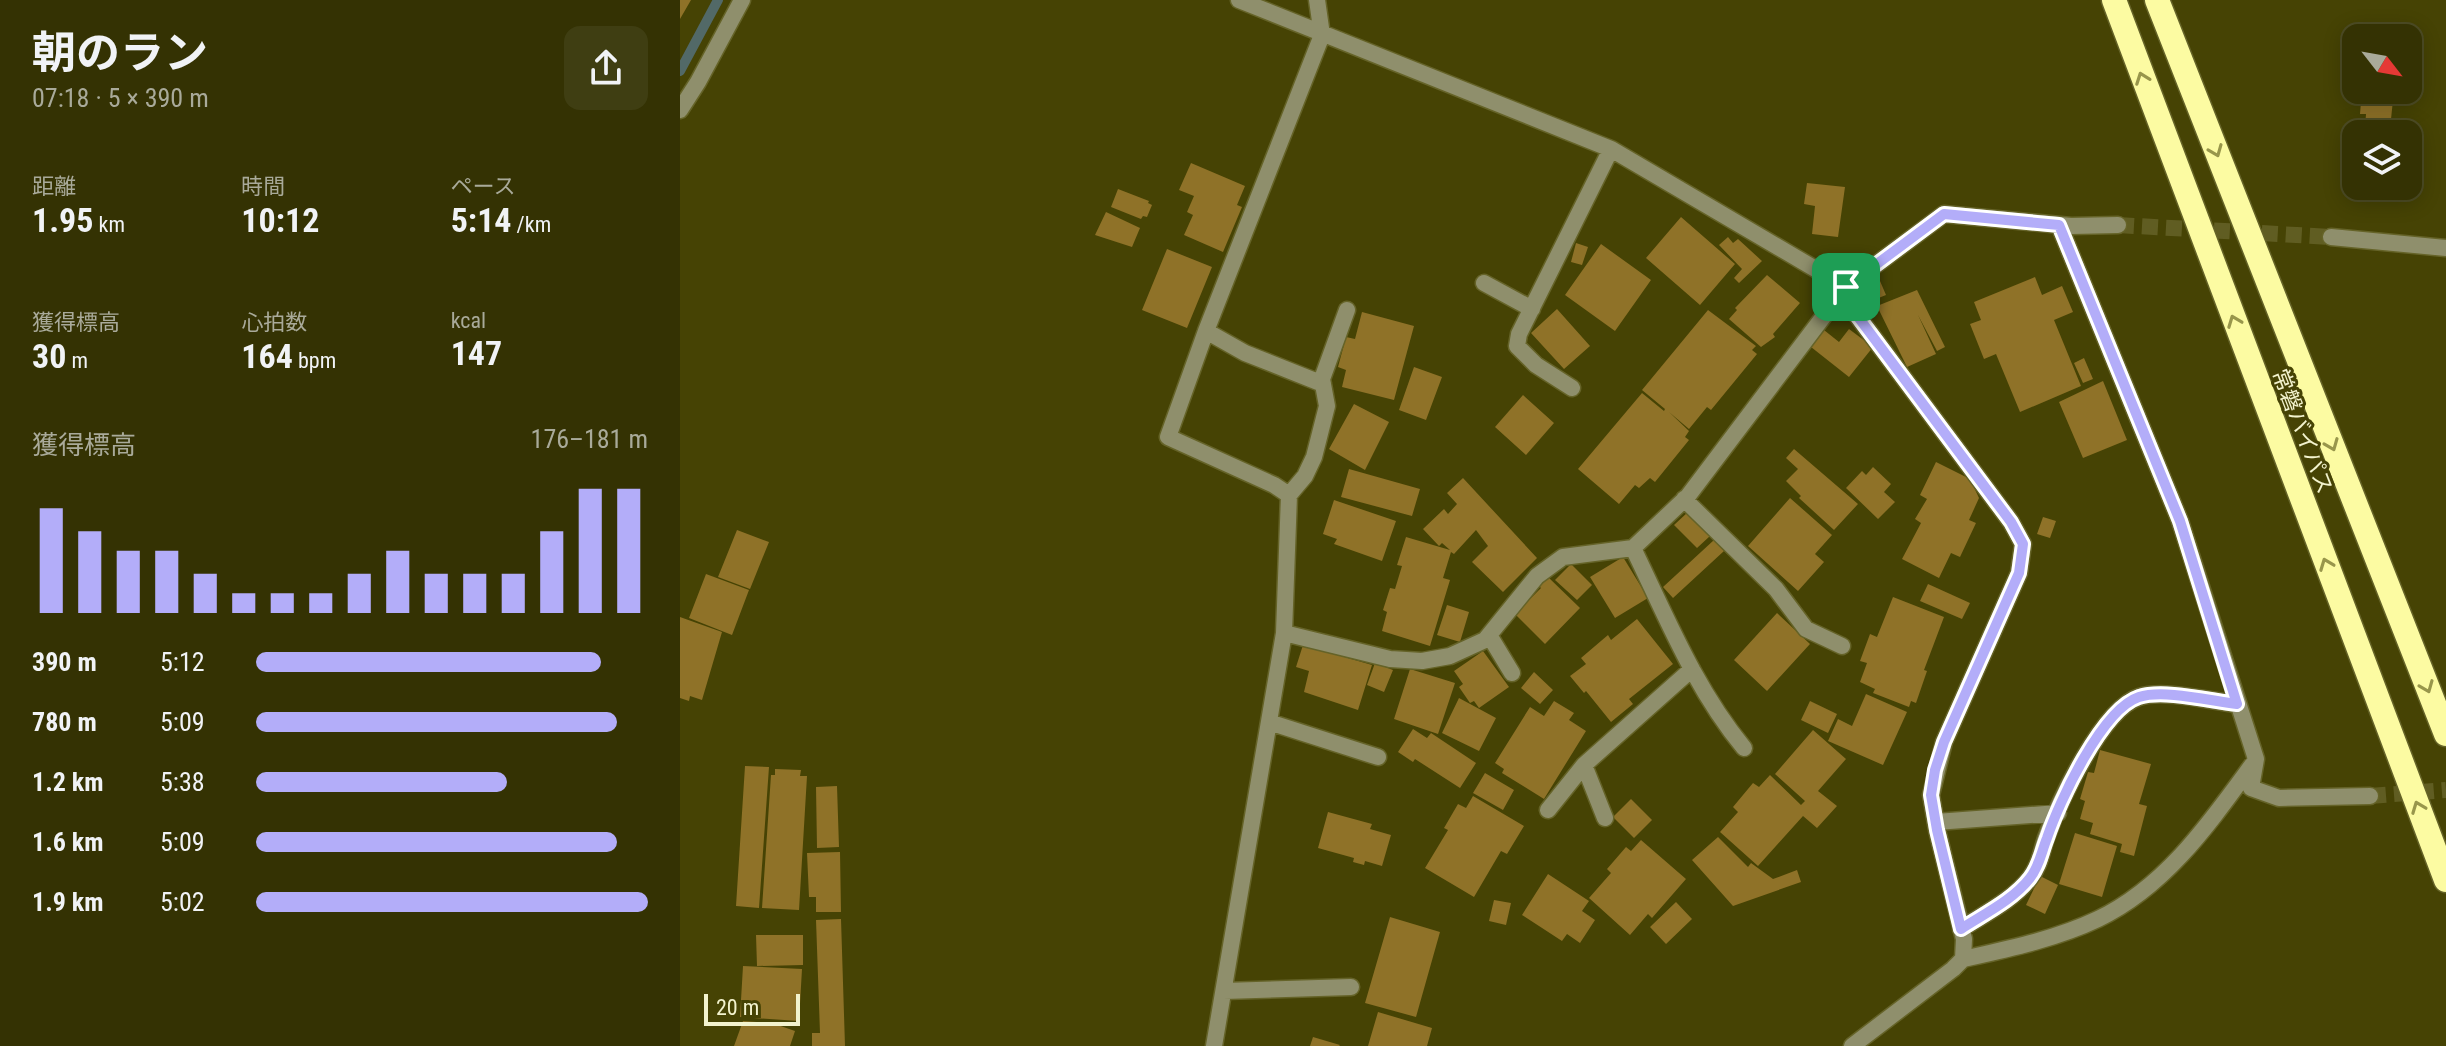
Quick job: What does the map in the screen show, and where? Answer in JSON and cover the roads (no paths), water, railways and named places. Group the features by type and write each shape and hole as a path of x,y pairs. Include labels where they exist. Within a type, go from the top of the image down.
{"highway":[{"name":"常磐バイパス","path":"2114,0 2446,880"},
{"name":"常磐バイパス","path":"2157,0 2446,734"}],"street":[{"path":"680,110 742,0"},
{"path":"1239,0 1611,149 1844,291 2011,522 2023,544 2019,573 1944,742 1931,795 1961,929 1963,959"},
{"path":"1289,495 1274,485 1168,437 1206,331 1322,35 1317,0"},
{"path":"1572,388 1536,365 1517,346 1519,334 1611,149"},
{"path":"1284,633 1390,659 1422,661 1450,656 1485,640 1537,576 1563,557 1633,548 1684,499 1844,291 1944,214 2059,225 2118,225"},
{"path":"2059,225 2180,521 2256,759 2251,788 2279,798 2370,796"},
{"path":"2331,237 2446,248"},
{"path":"1484,283 1532,309"},
{"path":"1214,1046 1284,633 1289,495 1305,476 1314,457 1327,406 1323,384 1326,367 1347,310"},
{"path":"1206,331 1245,353 1323,384"},
{"path":"1684,499 1776,589 1806,629 1842,646"},
{"path":"1633,548 1692,669 1744,748"},
{"path":"1489,635 1512,673"},
{"path":"1548,810 1584,765 1692,669"},
{"path":"1961,929 2009,898 2029,879 2039,865 2047,837 2096,737 2111,716 2128,701 2142,696 2162,695 2237,704"},
{"path":"1269,722 1378,757"},
{"path":"1852,1046 1963,959 2056,935 2097,920 2130,901 2158,880 2187,848 2256,759"},
{"path":"1584,765 1605,818"},
{"path":"1936,822 2058,813"},
{"path":"1224,991 1351,987"}],"waterway":[{"path":"680,71 718,0"}],"tunnel":[{"path":"2118,225 2331,237"},
{"path":"2370,796 2446,790"}]}
